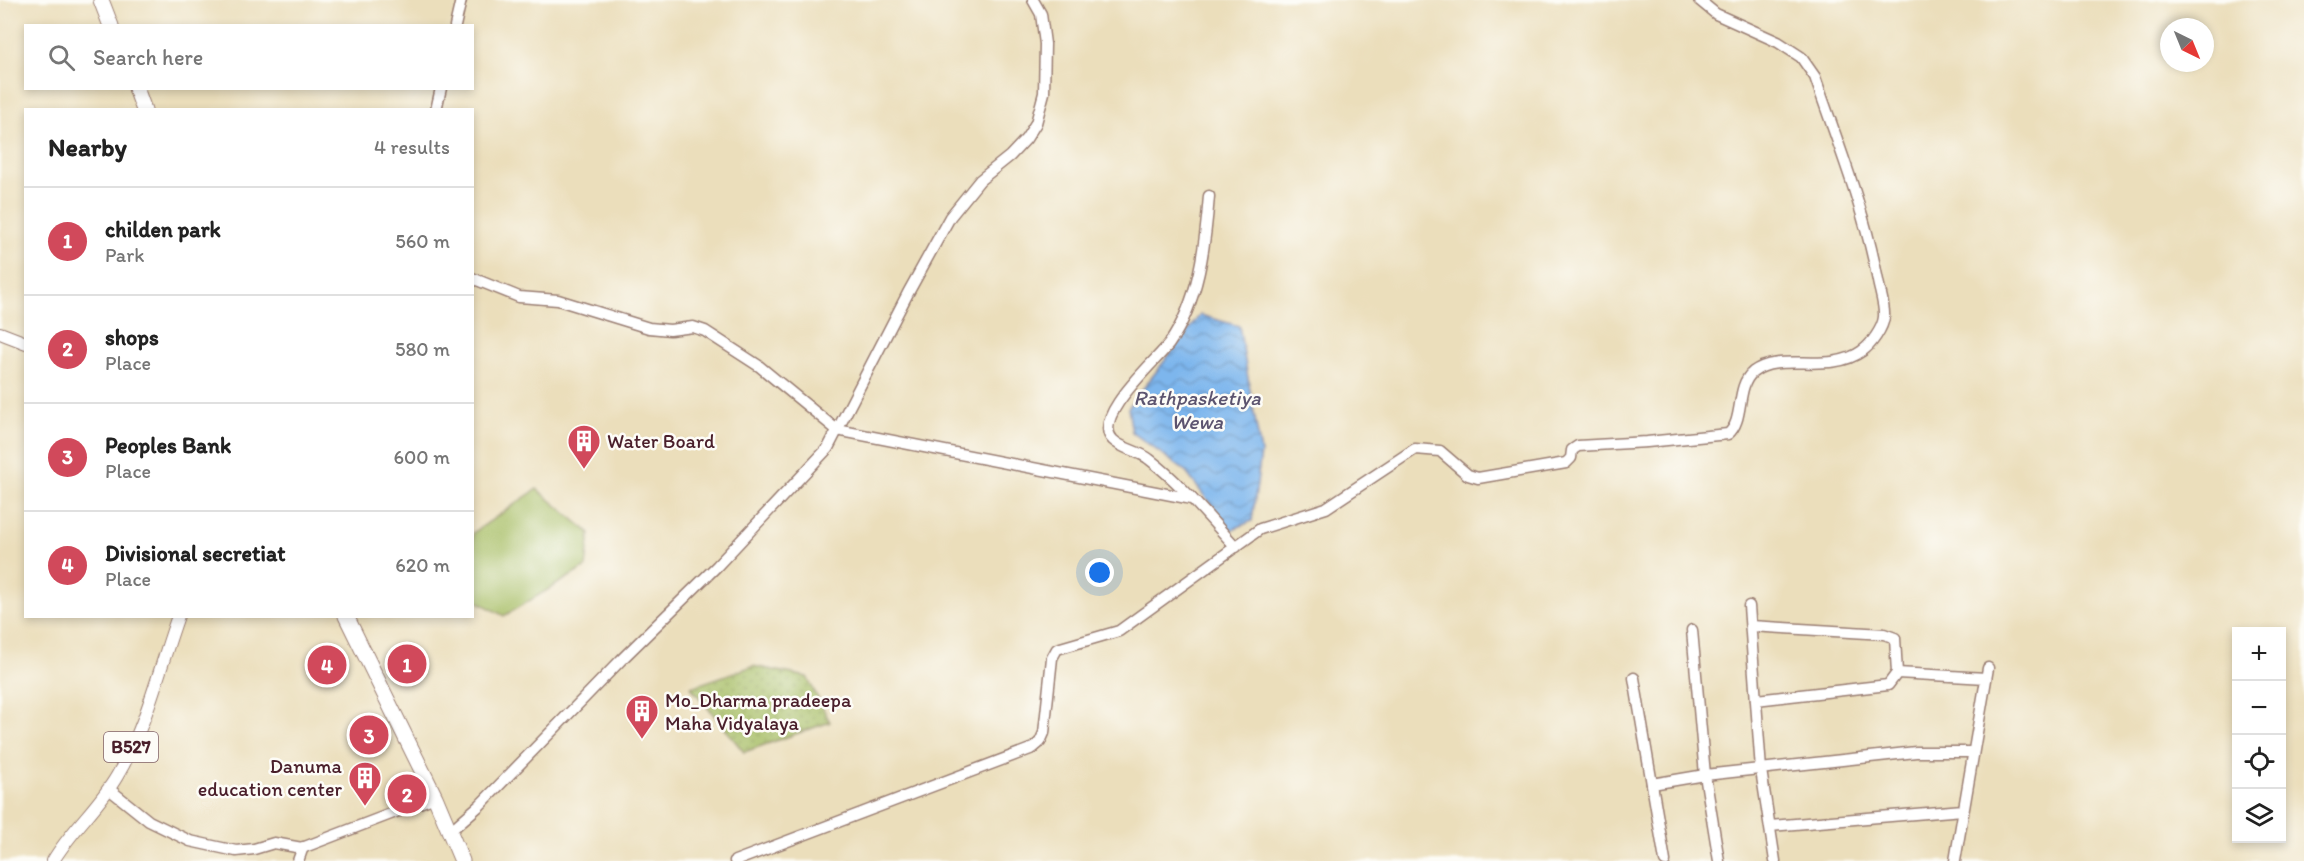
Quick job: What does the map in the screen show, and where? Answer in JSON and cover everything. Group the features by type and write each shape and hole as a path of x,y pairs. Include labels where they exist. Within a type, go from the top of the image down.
{"highway":[{"path":"101,0 110,24"},
{"path":"137,90 143,108"},
{"path":"347,618 435,797 462,861"}],"main road":[{"path":"0,333 24,342"},
{"name":"B527","path":"53,861 86,815 109,789 135,739 177,618"}],"street":[{"path":"455,24 461,0"},
{"path":"449,832 480,805 621,660 717,566 828,448 908,293 950,218 980,180 1010,156 1036,123 1044,93 1045,44 1041,14 1033,0"},
{"path":"735,861 1033,748 1040,742 1044,733 1052,658 1057,649 1119,631 1260,529 1326,508 1415,449 1440,451 1468,475 1478,478 1566,463 1571,458 1572,450 1578,446 1728,434 1734,429 1743,388 1750,375 1762,365 1832,363 1862,351 1876,336 1884,318 1870,241 1815,77 1801,57 1786,46 1716,14 1699,0"},
{"path":"436,108 441,90"},
{"path":"1209,196 1204,250 1186,316 1168,345 1124,394 1108,423 1108,432 1113,441 1147,457 1192,499 1236,547"},
{"path":"474,279 519,297 558,300 649,328 670,330 693,327 705,331 759,366 839,429 1192,499"},
{"path":"1749,606 1761,770 1775,861"},
{"path":"1750,626 1884,634 1895,638 1897,673 1888,685 1756,700"},
{"path":"1692,630 1705,775 1719,861"},
{"path":"1897,673 1987,673 1955,861"},
{"path":"1634,678 1665,861"},
{"path":"1652,784 1705,775 1916,752 1972,752"},
{"path":"109,789 150,821 190,841 236,851 274,843 303,847 435,797"},
{"path":"1770,826 1963,810"},
{"path":"298,861 303,847"}],"green space":[{"path":"537,489 590,533 586,567 504,616 474,600 474,532"},
{"path":"405,644 422,675 408,683 391,653"},
{"path":"753,666 807,677 830,722 744,752 691,687"}],"water":[{"name":"Rathpasketiya Wewa","path":"1200,315 1239,326 1261,453 1252,521 1231,530 1185,471 1132,432 1128,408"}],"place":[{"name":"Water Board","path":"584,470"},
{"name":"childen park","path":"407,664"},
{"name":"Divisional secretiat","path":"327,665"},
{"name":"Peoples Bank","path":"369,735"},
{"name":"Mo_Dharma pradeepa Maha Vidyalaya","path":"642,740"},
{"name":"shops","path":"407,794"},
{"name":"Danuma education center","path":"365,807"}]}
